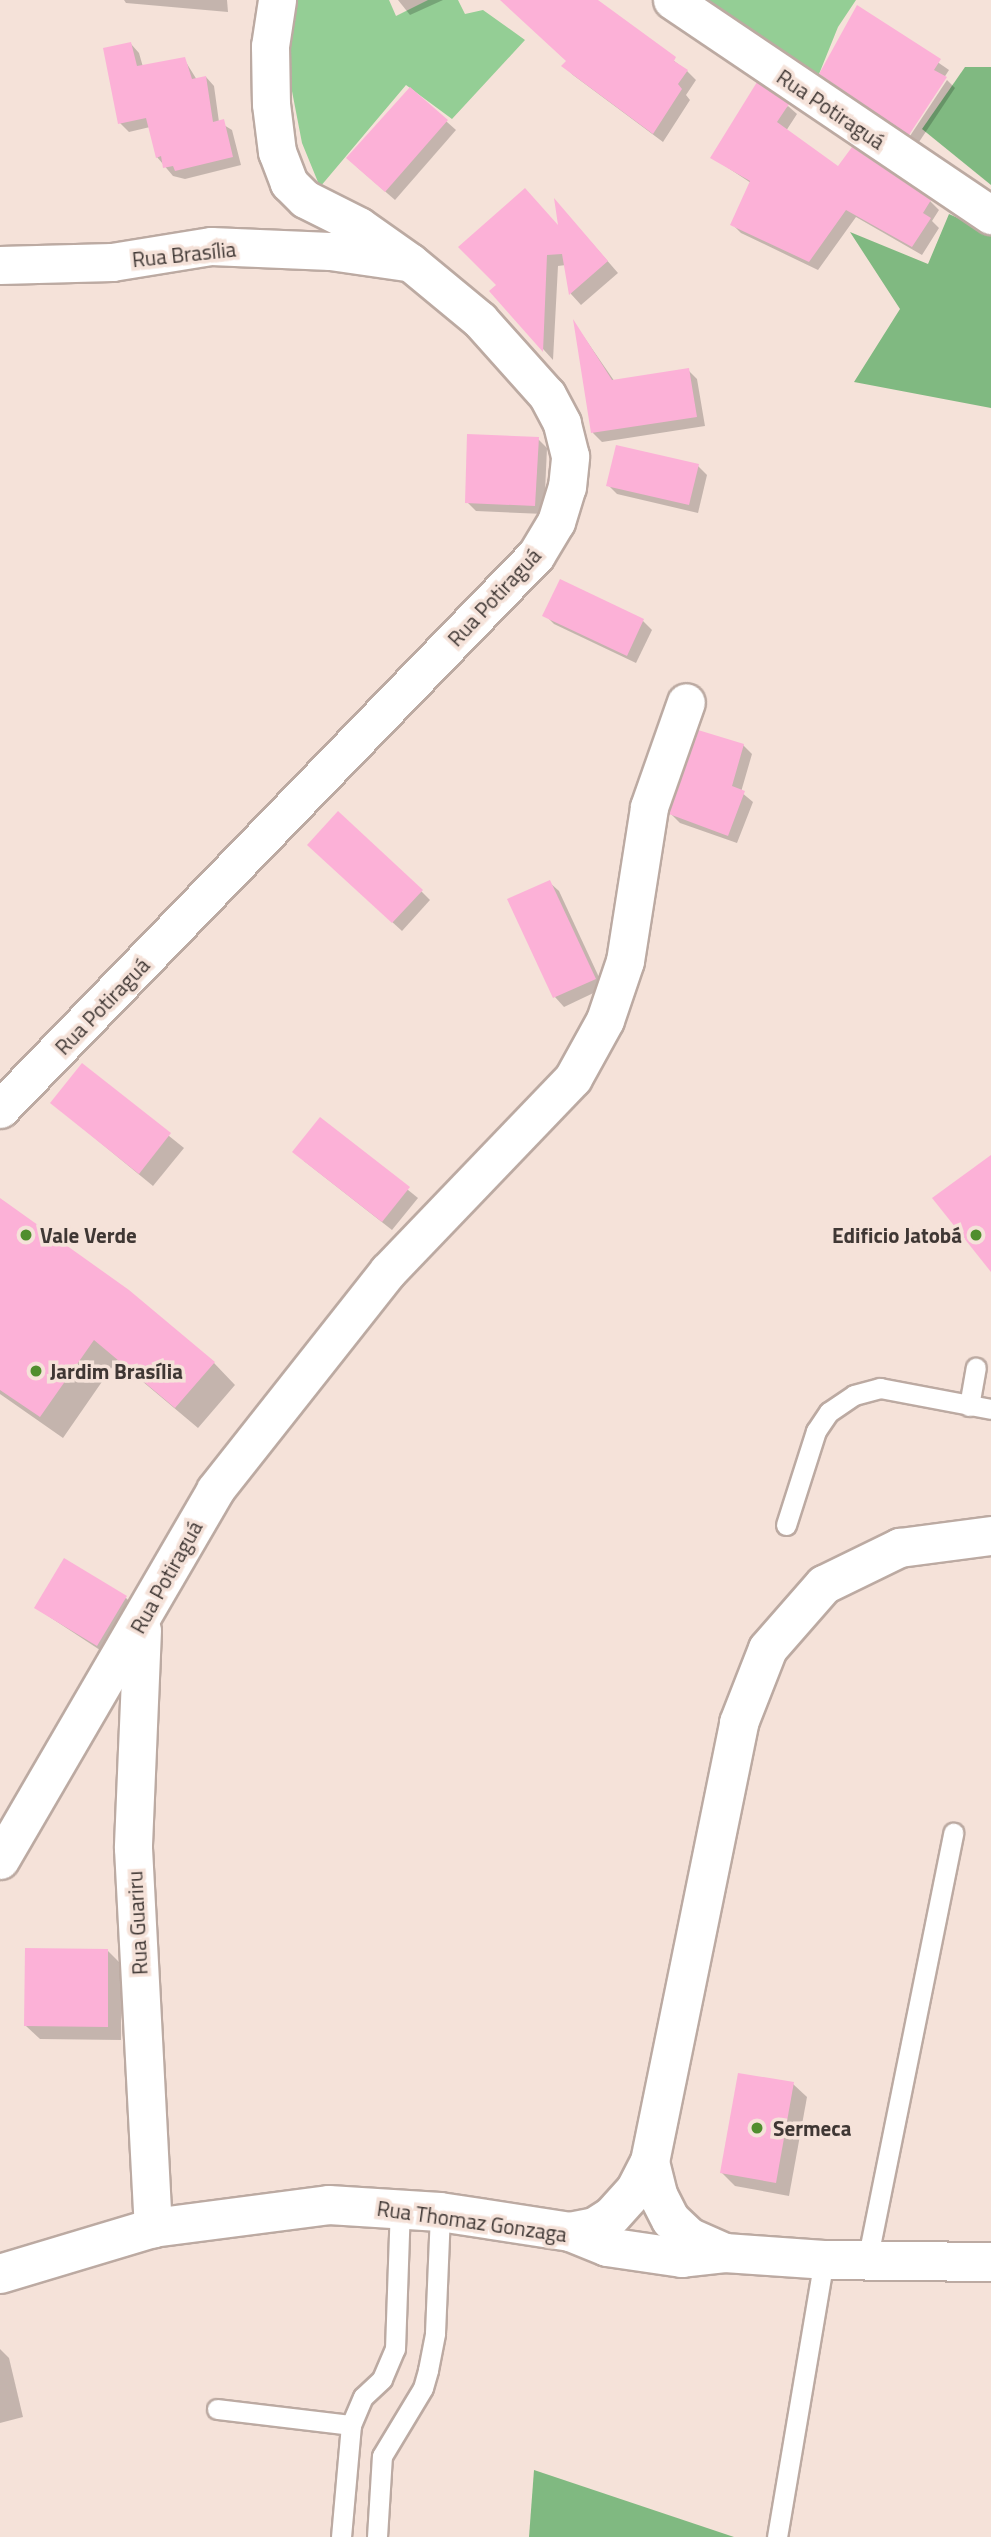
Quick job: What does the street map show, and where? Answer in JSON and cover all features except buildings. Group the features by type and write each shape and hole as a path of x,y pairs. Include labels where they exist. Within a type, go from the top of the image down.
{"main road":[{"path":"570,2232 594,2227 612,2216 636,2189 650,2162 739,1723 768,1649 824,1585 900,1548 991,1536"},
{"path":"650,2162 658,2195 671,2220 689,2237 725,2253"},
{"name":"Rua Thomaz Gonzaga","path":"0,2274 153,2228 316,2206 400,2207 440,2212 570,2232 607,2247 682,2258 725,2253 824,2260 991,2262"}],"street":[{"name":"Rua Potiraguá","path":"0,1109 537,555 556,522 568,487 570,456 562,423 547,395 480,320 410,262 359,226 305,199 289,183 277,152 271,104 270,46 277,0"},
{"name":"Rua Potiraguá","path":"672,0 991,215"},
{"name":"Rua Brasília","path":"0,265 112,262 211,246 330,251 410,262"},
{"name":"Rua Potiraguá","path":"0,1860 144,1618 215,1490 370,1293 573,1078 605,1020 625,961 649,807 687,702"},
{"name":"Rua Guariru","path":"144,1618 136,1691 133,1848 153,2228"}],"lane":[{"path":"969,1406 976,1368"},
{"path":"786,1525 816,1432 829,1412 853,1395 880,1388 991,1409"},
{"path":"867,2261 953,1833"},
{"path":"341,2537 351,2425 363,2397 382,2379 395,2349 400,2207"},
{"path":"377,2537 382,2456 423,2388 428,2370 435,2333 440,2212"},
{"path":"777,2537 824,2260"},
{"path":"217,2409 351,2425"}],"green space":[{"path":"295,0 389,0 396,16 428,0 458,0 465,14 483,10 525,40 452,119 406,85 320,187 302,143 286,60"},
{"path":"695,0 856,0 838,27 815,84"},
{"path":"965,67 991,67 991,185 922,129"},
{"path":"949,214 991,233 991,408 854,382 900,309 850,232 928,264"},
{"path":"534,2470 734,2537 529,2537"}],"place":[{"name":"Vale Verde","path":"26,1235"},
{"name":"Edificio Jatobá","path":"976,1235"},
{"name":"Jardim Brasília","path":"36,1371"},
{"name":"Sermeca","path":"757,2128"}]}
